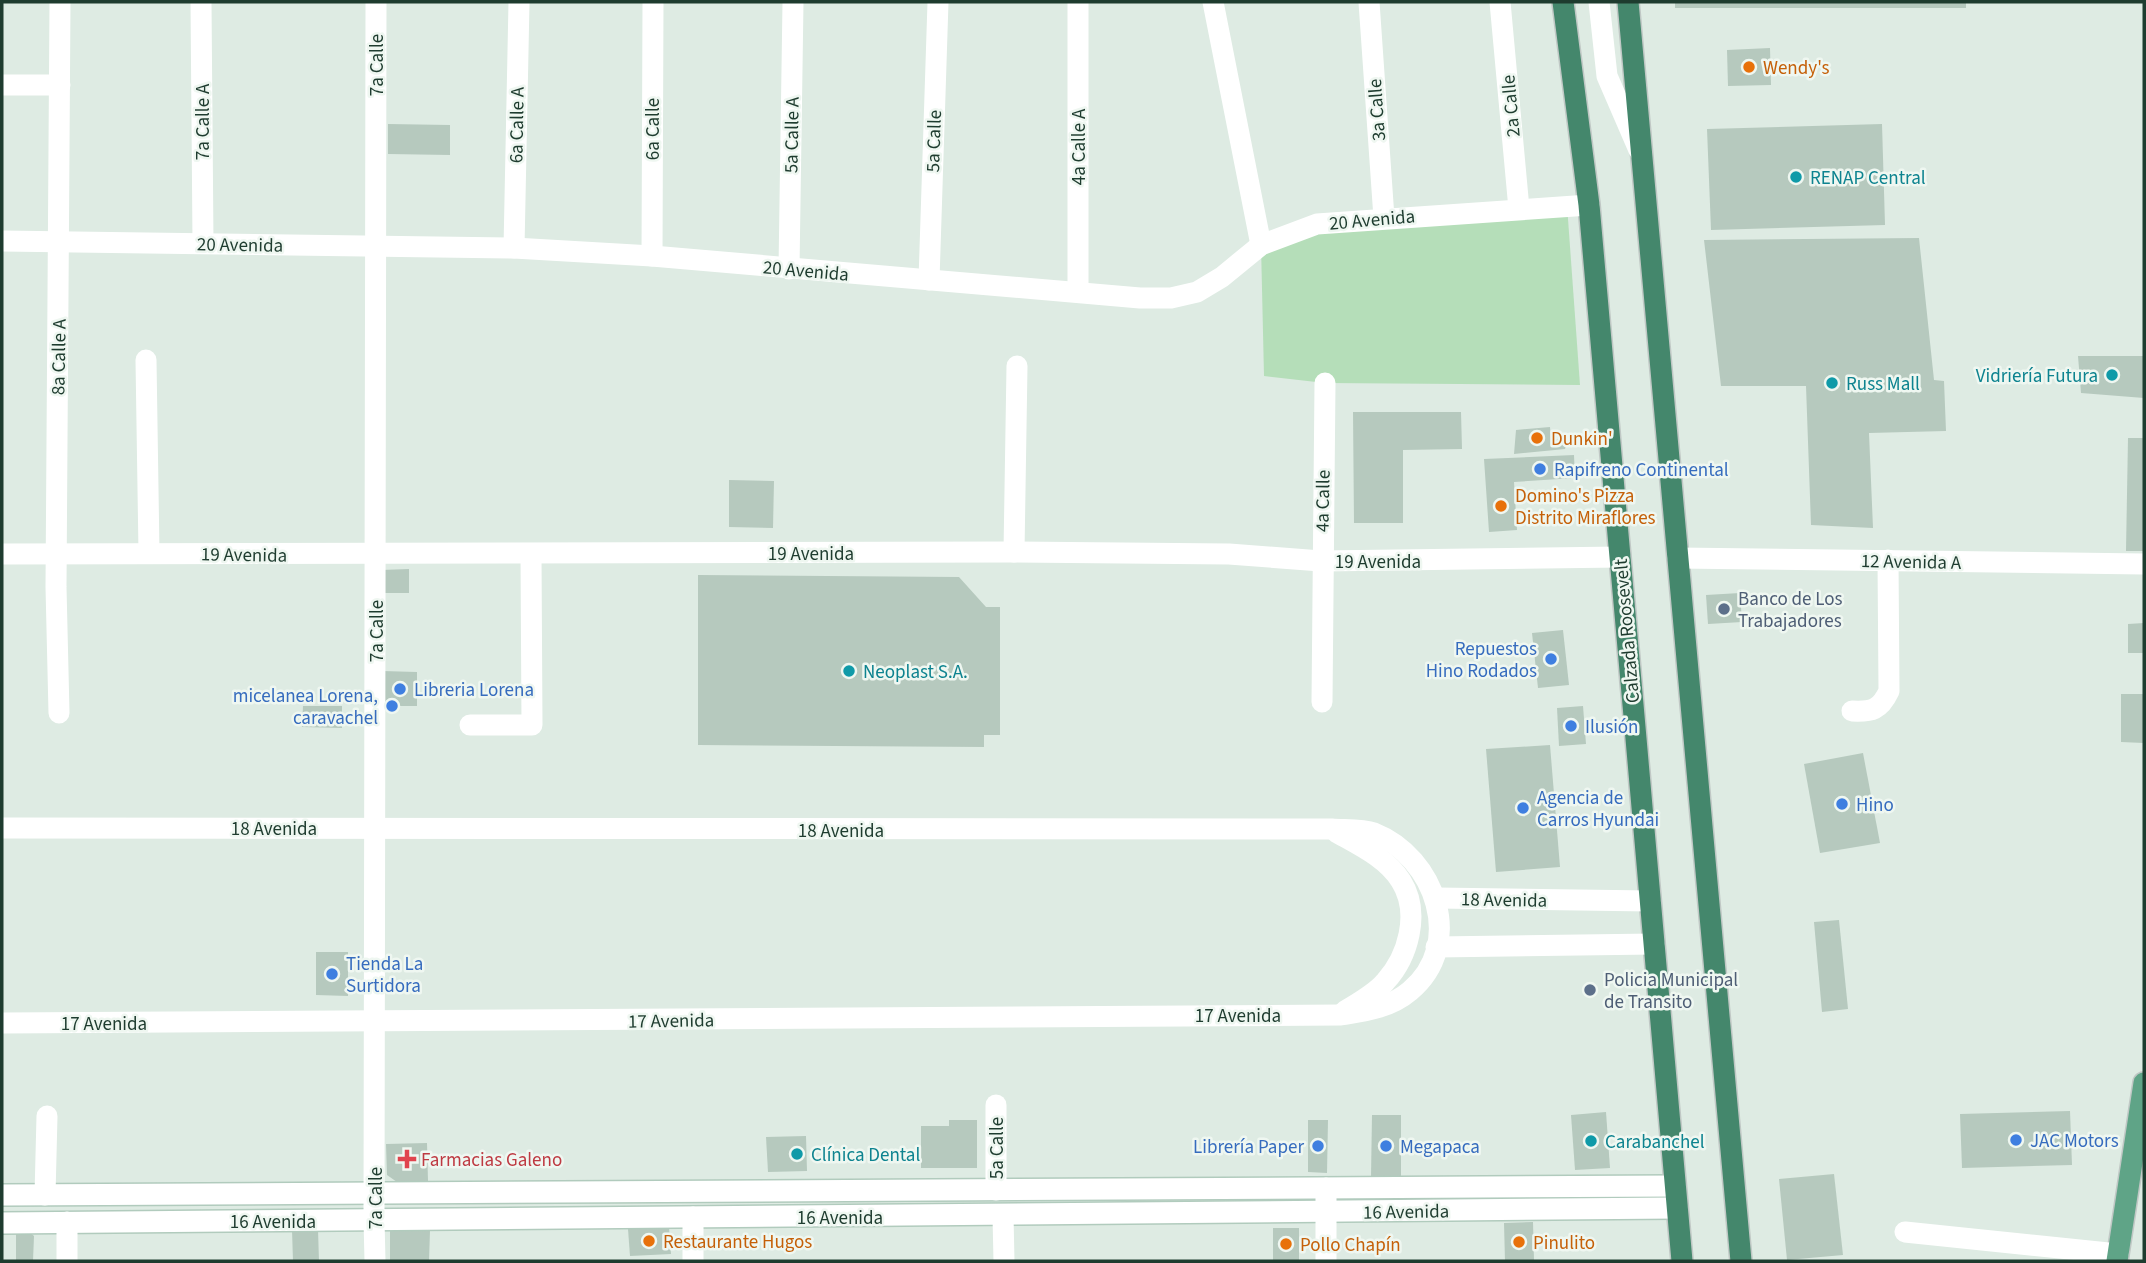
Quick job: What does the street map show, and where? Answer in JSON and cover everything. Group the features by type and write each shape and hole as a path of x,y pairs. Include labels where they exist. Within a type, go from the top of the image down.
{"highway":[{"path":"1628,2 1741,1261"},
{"name":"Calzada Roosevelt","path":"1562,6 1589,205 1682,1261"}],"main road":[{"path":"2117,1257 2144,1083"}],"street":[{"name":"8a Calle A","path":"59,713 56,555 60,2"},
{"name":"7a Calle A","path":"201,2 203,243"},
{"name":"7a Calle","path":"375,1261 376,2"},
{"name":"6a Calle A","path":"514,248 519,2"},
{"name":"6a Calle","path":"652,256 653,2"},
{"name":"5a Calle A","path":"789,269 793,2"},
{"name":"5a Calle","path":"929,280 938,2"},
{"name":"4a Calle A","path":"1078,2 1078,292"},
{"path":"1213,2 1261,245"},
{"name":"3a Calle","path":"1369,2 1384,218"},
{"name":"2a Calle","path":"1500,2 1519,209"},
{"path":"1599,2 1608,76 1642,158"},
{"path":"2,85 60,85"},
{"name":"20 Avenida","path":"2,241 514,248 652,256 1171,298 1197,292 1222,277 1261,245 1317,224 1589,205"},
{"path":"146,360 149,553"},
{"path":"1014,552 1017,366"},
{"name":"4a Calle","path":"1322,702 1321,561 1325,383"},
{"name":"19 Avenida","path":"2,554 1014,552 1229,554 1321,561 1620,558"},
{"path":"470,725 532,725 531,555"},
{"name":"12 Avenida A","path":"1678,558 2144,564"},
{"path":"1852,711 1872,712 1882,705 1889,691 1888,560"},
{"name":"18 Avenida","path":"2,828 1332,829 1373,832 1405,851 1437,898 1650,901"},
{"path":"1332,829 1375,854 1402,881 1412,918 1405,952 1384,984 1340,1014"},
{"name":"17 Avenida","path":"2,1023 376,1023 1340,1014 1379,1009 1411,990 1428,970 1436,947 1440,921 1437,898"},
{"path":"1436,947 1654,944"},
{"name":"5a Calle","path":"996,1105 996,1190"},
{"path":"45,1195 47,1116"},
{"name":"16 Avenida","path":"2,1195 1675,1186"},
{"path":"1326,1188 1326,1261"},
{"name":"16 Avenida","path":"2,1223 1677,1208"},
{"path":"1003,1216 1004,1261"},
{"path":"693,1217 694,1261"},
{"path":"67,1222 67,1261"},
{"path":"1905,1232 2117,1257"}],"green space":[{"path":"1567,205 1580,385 1325,383 1264,376 1261,245 1292,231"}],"building":[{"path":"1675,2 1966,2 1966,8 1675,8"},
{"name":"Wendy's","path":"1770,48 1771,85 1728,86 1727,50"},
{"path":"388,124 450,125 450,155 388,154"},
{"name":"RENAP Central","path":"1882,124 1885,225 1711,230 1707,129"},
{"name":"Russ Mall","path":"1919,238 1934,380 1944,381 1946,431 1869,433 1873,528 1811,525 1806,386 1721,386 1704,240"},
{"name":"Vidriería Futura","path":"2078,356 2144,356 2144,398 2081,393"},
{"path":"1353,412 1461,412 1462,449 1403,450 1403,523 1354,523"},
{"path":"1550,427 1551,440 1568,438 1565,449 1514,454 1516,430"},
{"path":"2128,438 2144,438 2144,551 2126,551"},
{"path":"1574,455 1575,478 1514,482 1517,530 1489,532 1484,459"},
{"path":"729,480 774,481 773,528 729,527"},
{"path":"409,569 409,593 382,593 381,570"},
{"name":"Neoplast S.A.","path":"698,575 959,577 986,607 1000,607 1000,735 984,735 984,747 698,745"},
{"name":"Banco de Los Trabajadores","path":"1740,593 1742,622 1708,624 1706,595"},
{"path":"2144,623 2144,653 2128,653 2128,624"},
{"name":"Repuestos Hino Rodados","path":"1563,630 1569,685 1538,688 1532,633"},
{"name":"Libreria Lorena","path":"382,671 417,672 417,706 382,706"},
{"path":"2121,694 2144,694 2144,743 2121,742"},
{"path":"303,706 342,706 342,728 302,727"},
{"name":"Ilusión","path":"1583,706 1586,744 1559,746 1557,708"},
{"name":"Agencia de Carros Hyundai","path":"1550,745 1560,867 1496,872 1486,749"},
{"name":"Hino","path":"1863,753 1880,843 1820,853 1804,764"},
{"path":"1839,920 1848,1009 1822,1012 1814,922"},
{"name":"Tienda La Surtidora","path":"316,952 348,952 348,996 316,995"},
{"name":"JAC Motors","path":"2070,1111 2072,1165 1962,1168 1960,1114"},
{"name":"Carabanchel","path":"1606,1112 1610,1168 1575,1170 1571,1115"},
{"name":"Megapaca","path":"1372,1115 1401,1115 1401,1177 1371,1177"},
{"path":"949,1120 977,1120 977,1168 921,1168 921,1126 949,1126"},
{"name":"Librería Paper","path":"1308,1120 1328,1120 1327,1173 1308,1172"},
{"path":"806,1136 807,1171 768,1172 766,1137"},
{"name":"Farmacias Galeno","path":"427,1143 428,1181 397,1182 387,1175 386,1144"},
{"path":"1834,1174 1843,1255 1787,1260 1779,1179"},
{"name":"Pinulito","path":"1533,1222 1534,1261 1505,1261 1504,1223"},
{"name":"Restaurante Hugos","path":"669,1227 671,1254 630,1256 628,1229"},
{"name":"Pollo Chapín","path":"1273,1228 1299,1228 1299,1261 1273,1261"},
{"path":"16,1230 27,1230 34,1236 33,1261 16,1261"},
{"path":"292,1230 318,1230 319,1261 293,1261"},
{"path":"390,1230 430,1231 429,1261 390,1261"}],"place":[{"name":"Wendy's","path":"1749,67"},
{"name":"RENAP Central","path":"1796,177"},
{"name":"Vidriería Futura","path":"2112,375"},
{"name":"Russ Mall","path":"1832,383"},
{"name":"Dunkin'","path":"1537,438"},
{"name":"Rapifreno Continental","path":"1540,469"},
{"name":"Domino's Pizza Distrito Miraflores","path":"1501,506"},
{"name":"Banco de Los Trabajadores","path":"1724,609"},
{"name":"Repuestos Hino Rodados","path":"1551,659"},
{"name":"Neoplast S.A.","path":"849,671"},
{"name":"Libreria Lorena","path":"400,689"},
{"name":"micelanea Lorena, caravachel","path":"392,706"},
{"name":"Ilusión","path":"1571,726"},
{"name":"Hino","path":"1842,804"},
{"name":"Agencia de Carros Hyundai","path":"1523,808"},
{"name":"Tienda La Surtidora","path":"332,974"},
{"name":"Policia Municipal de Transito","path":"1590,990"},
{"name":"JAC Motors","path":"2016,1140"},
{"name":"Carabanchel","path":"1591,1141"},
{"name":"Librería Paper","path":"1318,1146"},
{"name":"Megapaca","path":"1386,1146"},
{"name":"Clínica Dental","path":"797,1154"},
{"name":"Farmacias Galeno","path":"407,1159"},
{"name":"Restaurante Hugos","path":"649,1241"},
{"name":"Pinulito","path":"1519,1242"},
{"name":"Pollo Chapín","path":"1286,1244"}]}
